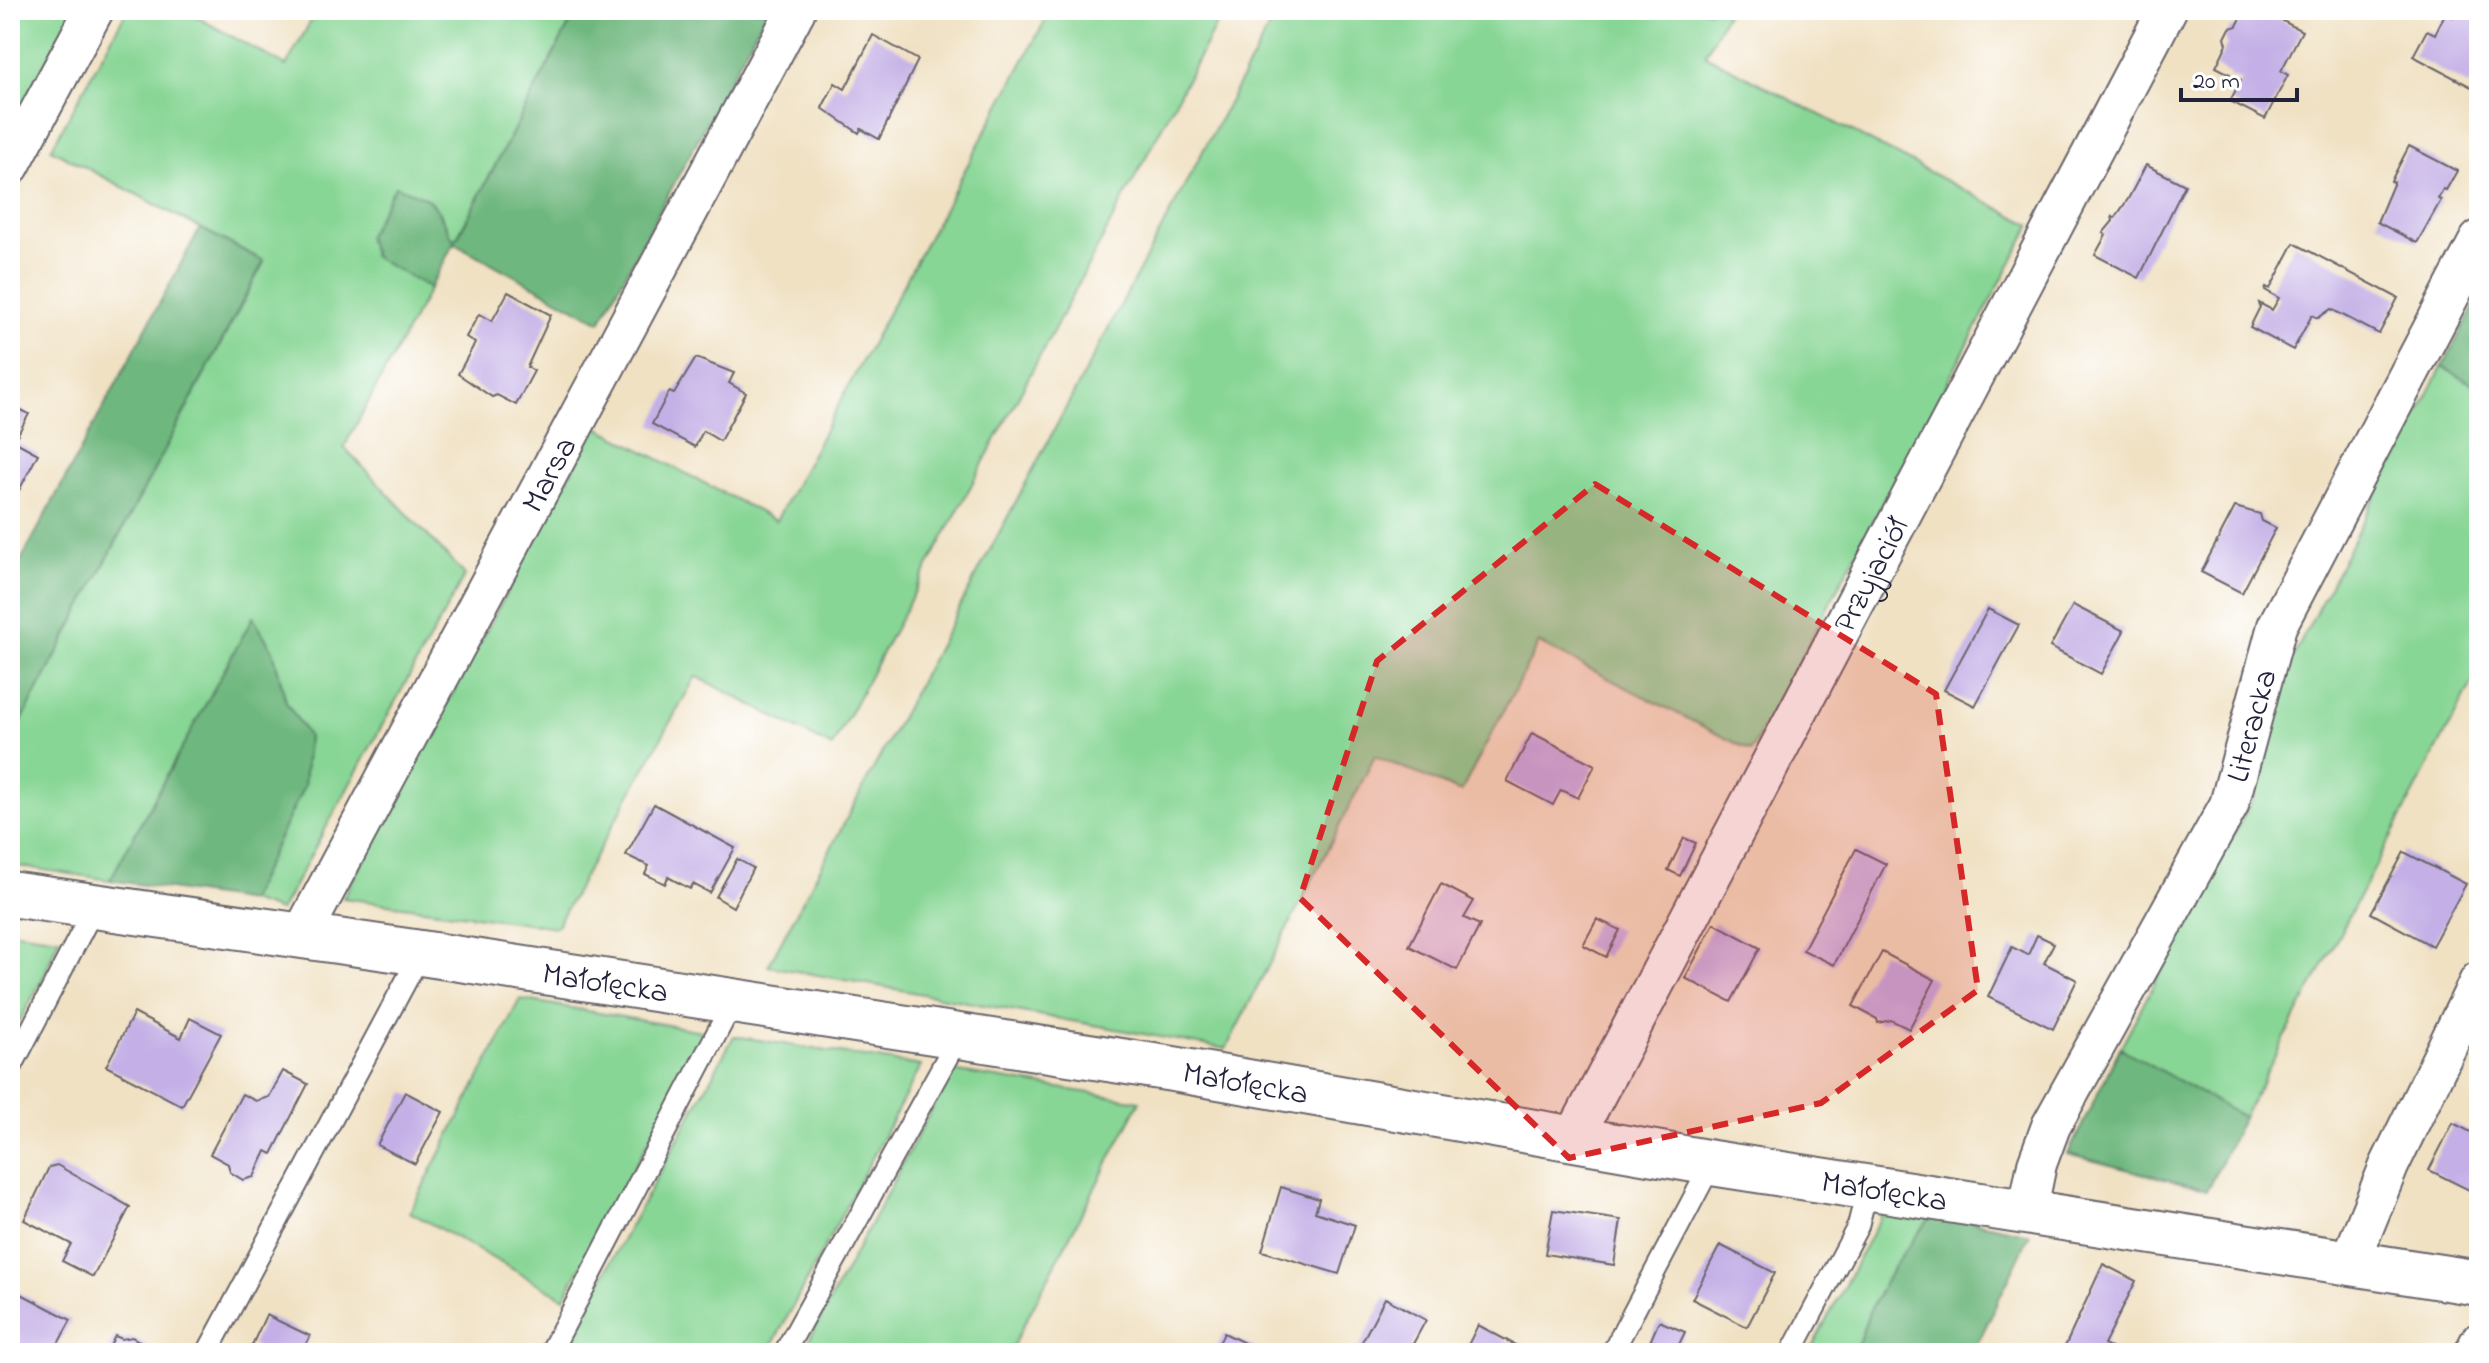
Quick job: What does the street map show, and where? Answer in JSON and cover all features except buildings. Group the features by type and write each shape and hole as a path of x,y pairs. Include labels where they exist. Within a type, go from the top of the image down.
{"street":[{"path":"10,166 94,10"},
{"name":"Marsa","path":"301,936 796,10"},
{"name":"Przyjaciół","path":"1573,1139 2167,10"},
{"name":"Literacka","path":"2027,1213 2037,1164 2051,1126 2229,805 2277,626 2479,240"},
{"name":"Małołęcka","path":"10,894 421,953 1173,1069 1712,1163 2479,1283"},
{"path":"2350,1262 2402,1138 2479,981"},
{"path":"2474,1353 2479,1343"}],"lane":[{"path":"10,1070 95,906"},
{"path":"207,1353 421,953"},
{"path":"550,1353 733,1002"},
{"path":"784,1353 959,1036"},
{"path":"1612,1353 1712,1163"},
{"path":"1791,1353 1858,1226 1868,1186"}],"highlighted area":[{"path":"1595,484 1936,694 1978,990 1821,1103 1569,1158 1300,898 1377,661"}],"green space":[{"path":"10,10 74,10 10,128"},
{"path":"127,10 184,10 286,66 317,10 577,10 454,243 440,212 374,257 430,288 344,447 465,575 280,911 249,901 304,786 308,736 286,702 273,651 253,618 110,880 10,865 10,743 264,262 51,149"},
{"path":"577,10 767,10 600,322 454,243 430,288 374,257 367,237 395,186 429,201 455,242"},
{"path":"1051,10 1224,10 832,747 696,676 556,927 343,898 596,426 776,521"},
{"path":"1259,10 1728,10 1705,55 2031,225 1751,751 1539,643 1461,792 1375,756 1226,1049 768,966 1274,18"},
{"path":"200,228 264,261 10,743 10,581"},
{"path":"2479,298 2479,387 2442,367"},
{"path":"2442,367 2479,387 2479,670 2243,1117 2120,1048 2255,795 2269,704"},
{"path":"253,617 273,651 286,702 308,736 304,786 249,901 110,880"},
{"path":"10,931 59,938 43,978 10,1039"},
{"path":"520,999 707,1032 564,1298 410,1212"},
{"path":"734,1036 921,1066 768,1353 561,1353"},
{"path":"2120,1048 2243,1117 2207,1190 2068,1154"},
{"path":"952,1071 1140,1101 1009,1353 802,1353"},
{"path":"1888,1203 1934,1213 1895,1264 1869,1312 1855,1353 1809,1353"},
{"path":"1934,1213 2030,1234 1973,1353 1855,1353 1869,1312 1895,1264"}]}
